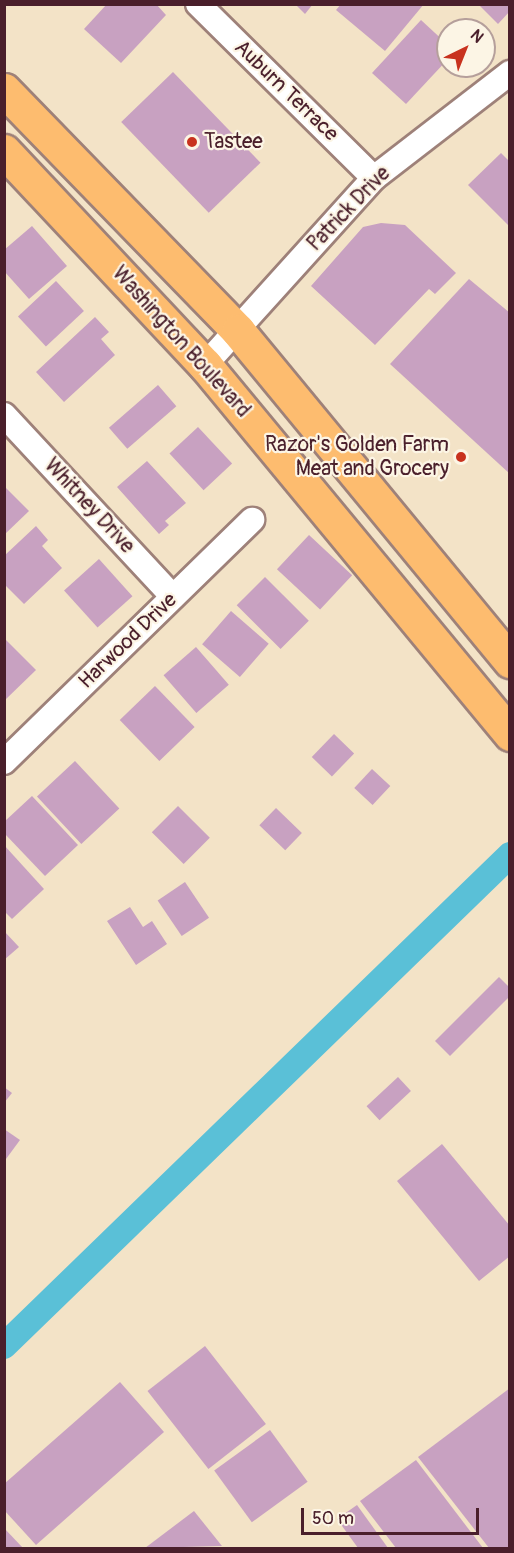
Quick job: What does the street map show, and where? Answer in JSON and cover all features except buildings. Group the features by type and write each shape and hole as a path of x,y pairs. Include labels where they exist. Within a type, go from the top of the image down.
{"highway":[{"path":"4,90 238,332 510,661"},
{"name":"Washington Boulevard","path":"4,151 206,365 510,734"}],"street":[{"name":"Auburn Terrace","path":"198,4 374,178"},
{"name":"Patrick Drive","path":"206,365 374,178 510,73"},
{"name":"Whitney Drive","path":"4,415 173,597"},
{"name":"Harwood Drive","path":"4,762 252,520"}],"waterway":[{"path":"4,1346 510,855"}],"place":[{"name":"Tastee","path":"192,142"},
{"name":"Razor's Golden Farm Meat and Grocery","path":"461,457"}]}
